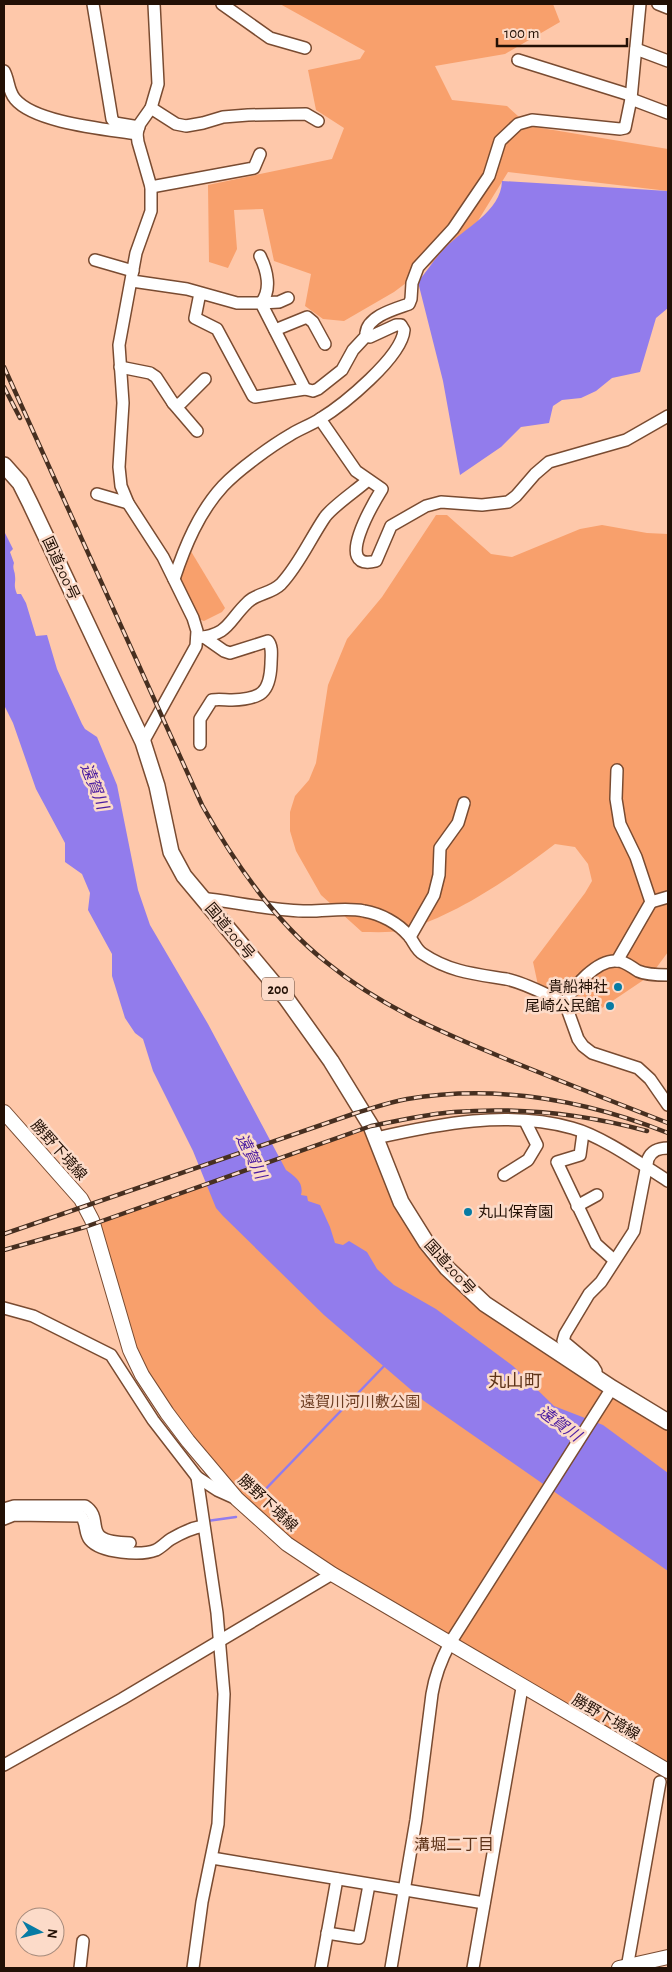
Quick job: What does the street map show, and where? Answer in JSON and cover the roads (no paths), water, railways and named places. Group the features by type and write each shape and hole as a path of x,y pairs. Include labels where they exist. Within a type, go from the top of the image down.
{"highway":[{"name":"国道200号","path":"4,465 20,484 30,503 143,742 157,786 171,852 184,876 286,998 331,1061 371,1126 401,1202 426,1242 447,1268 485,1304 595,1377 611,1391 668,1422"}],"main road":[{"name":"勝野下境線","path":"4,1112 81,1199 92,1220 130,1350 142,1375 188,1441 237,1500 287,1544 332,1574 388,1608 453,1639 522,1688 664,1777"},
{"path":"624,1968 668,1957"}],"street":[{"path":"93,4 112,119 115,123 138,130"},
{"path":"154,4 158,84 151,108 138,130 138,142 151,186 151,211 136,253 119,345 123,402 118,467 121,486 128,503 164,557 201,638 230,653 268,641 271,648 270,680 267,688 252,697 233,700 212,700 200,719 200,744"},
{"path":"222,4 270,38 305,48"},
{"path":"200,293 195,318 217,329 253,396 318,389 342,370 353,350 367,334 366,330 374,320 409,304 412,284 418,267 454,229 488,176 500,141 518,124 532,120 625,128 640,4"},
{"path":"658,4 668,8"},
{"path":"636,49 668,61"},
{"path":"518,60 630,97 668,113"},
{"path":"4,71 12,95 21,106 36,114 58,120 138,130"},
{"path":"151,108 176,124 186,126 203,124 222,118 248,115 306,114 318,121"},
{"path":"151,186 254,168 260,154"},
{"path":"260,256 264,264 268,284 266,298 261,303"},
{"path":"95,260 132,276 237,303 279,302 288,298"},
{"path":"261,303 305,389"},
{"path":"275,330 307,318 313,322 325,344"},
{"path":"174,579 185,545 223,486 289,435 320,419 358,389 380,369 396,350 404,337 404,330 401,326 396,325 376,336 370,337 367,334"},
{"path":"120,367 150,373 156,377 172,403 197,430"},
{"path":"172,403 176,405 181,403 205,379"},
{"path":"320,419 356,471 382,489 366,514 356,547 357,556 361,561 367,563 376,561 391,526 426,506 441,502 482,505 508,502 549,462 626,440 668,416"},
{"path":"143,742 201,638 223,631 249,601 273,591 281,584 304,553 326,516 368,480"},
{"path":"97,494 128,503"},
{"path":"617,770 616,799 620,824 636,857 651,902"},
{"path":"410,937 434,895 439,875 440,848 458,823 464,803"},
{"path":"617,961 651,902 668,897"},
{"path":"201,898 290,910 364,911 382,917 398,925 410,937 420,952 456,970 507,980 529,987 565,1003 578,1038 583,1046 592,1053 638,1068 650,1079 668,1104"},
{"path":"565,1003 570,993 586,975 605,963 617,961 645,973 668,975"},
{"path":"376,1138 419,1129 472,1122 505,1120 539,1121 573,1128 605,1142 647,1168 668,1177"},
{"path":"504,1175 528,1160 537,1145 525,1121"},
{"path":"583,1133 580,1155 558,1162 596,1244 614,1260"},
{"path":"595,1377 596,1371 593,1366 563,1341 565,1334 589,1294 601,1282 634,1231 650,1155 661,1148 668,1148"},
{"path":"577,1206 597,1195"},
{"path":"4,1308 33,1316 111,1355 153,1420 197,1477 216,1490 237,1500"},
{"path":"391,1968 405,1891 435,1675 453,1639 611,1391"},
{"path":"192,1968 202,1902 218,1824 224,1694 217,1613 197,1477"},
{"path":"4,1509 14,1506 85,1506 92,1512 96,1533 100,1538 117,1548 152,1551 172,1538 203,1523"},
{"path":"4,1519 14,1515 81,1516 84,1518 87,1536 104,1550 130,1543"},
{"path":"4,1765 219,1642 332,1574"},
{"path":"472,1968 522,1688"},
{"path":"624,1968 664,1777"},
{"path":"212,1858 484,1903"},
{"path":"321,1968 337,1879"},
{"path":"327,1933 359,1938 369,1885"},
{"path":"80,1968 83,1940"}],"water":[{"path":"502,181 668,191 668,308 656,318 640,372 612,378 596,391 581,398 562,400 553,406 549,423 521,427 501,447 460,475 443,381 418,282 445,248 489,211 500,192"},
{"name":"遠賀川","path":"4,531 13,549 10,552 14,563 17,594 21,594 26,603 36,636 47,635 57,669 82,724 85,729 97,737 117,785 138,890 150,925 208,1024 286,1170 300,1184 301,1195 307,1196 308,1201 320,1205 335,1243 343,1245 349,1241 367,1252 377,1269 394,1285 436,1309 513,1366 554,1406 603,1425 668,1473 668,1571 424,1401 324,1315 216,1208 193,1151 153,1071 143,1039 135,1033 125,1018 112,976 112,954 88,910 90,893 82,874 65,862 65,843 36,789 13,723 4,705"}],"waterway":[{"path":"258,1497 385,1365"},
{"path":"207,1521 236,1517"}],"railway":[{"path":"4,367 202,805 256,890 272,909 307,946 326,962 368,992 412,1017 482,1049 668,1123"},
{"path":"4,387 20,418"},
{"path":"4,1234 356,1113 407,1099 474,1093 540,1098 605,1112 637,1121 668,1133"},
{"path":"4,1250 85,1227 371,1126 433,1114 503,1110 527,1111 575,1116 647,1131"}],"place":[{"name":"貴船神社","path":"618,987"},
{"name":"尾崎公民館","path":"610,1006"},
{"name":"丸山保育園","path":"468,1212"}],"district":[{"name":"丸山町","path":"515,1381"},
{"name":"溝堀二丁目","path":"454,1844"}],"park label":[{"name":"遠賀川河川敷公園","path":"360,1402"}]}
